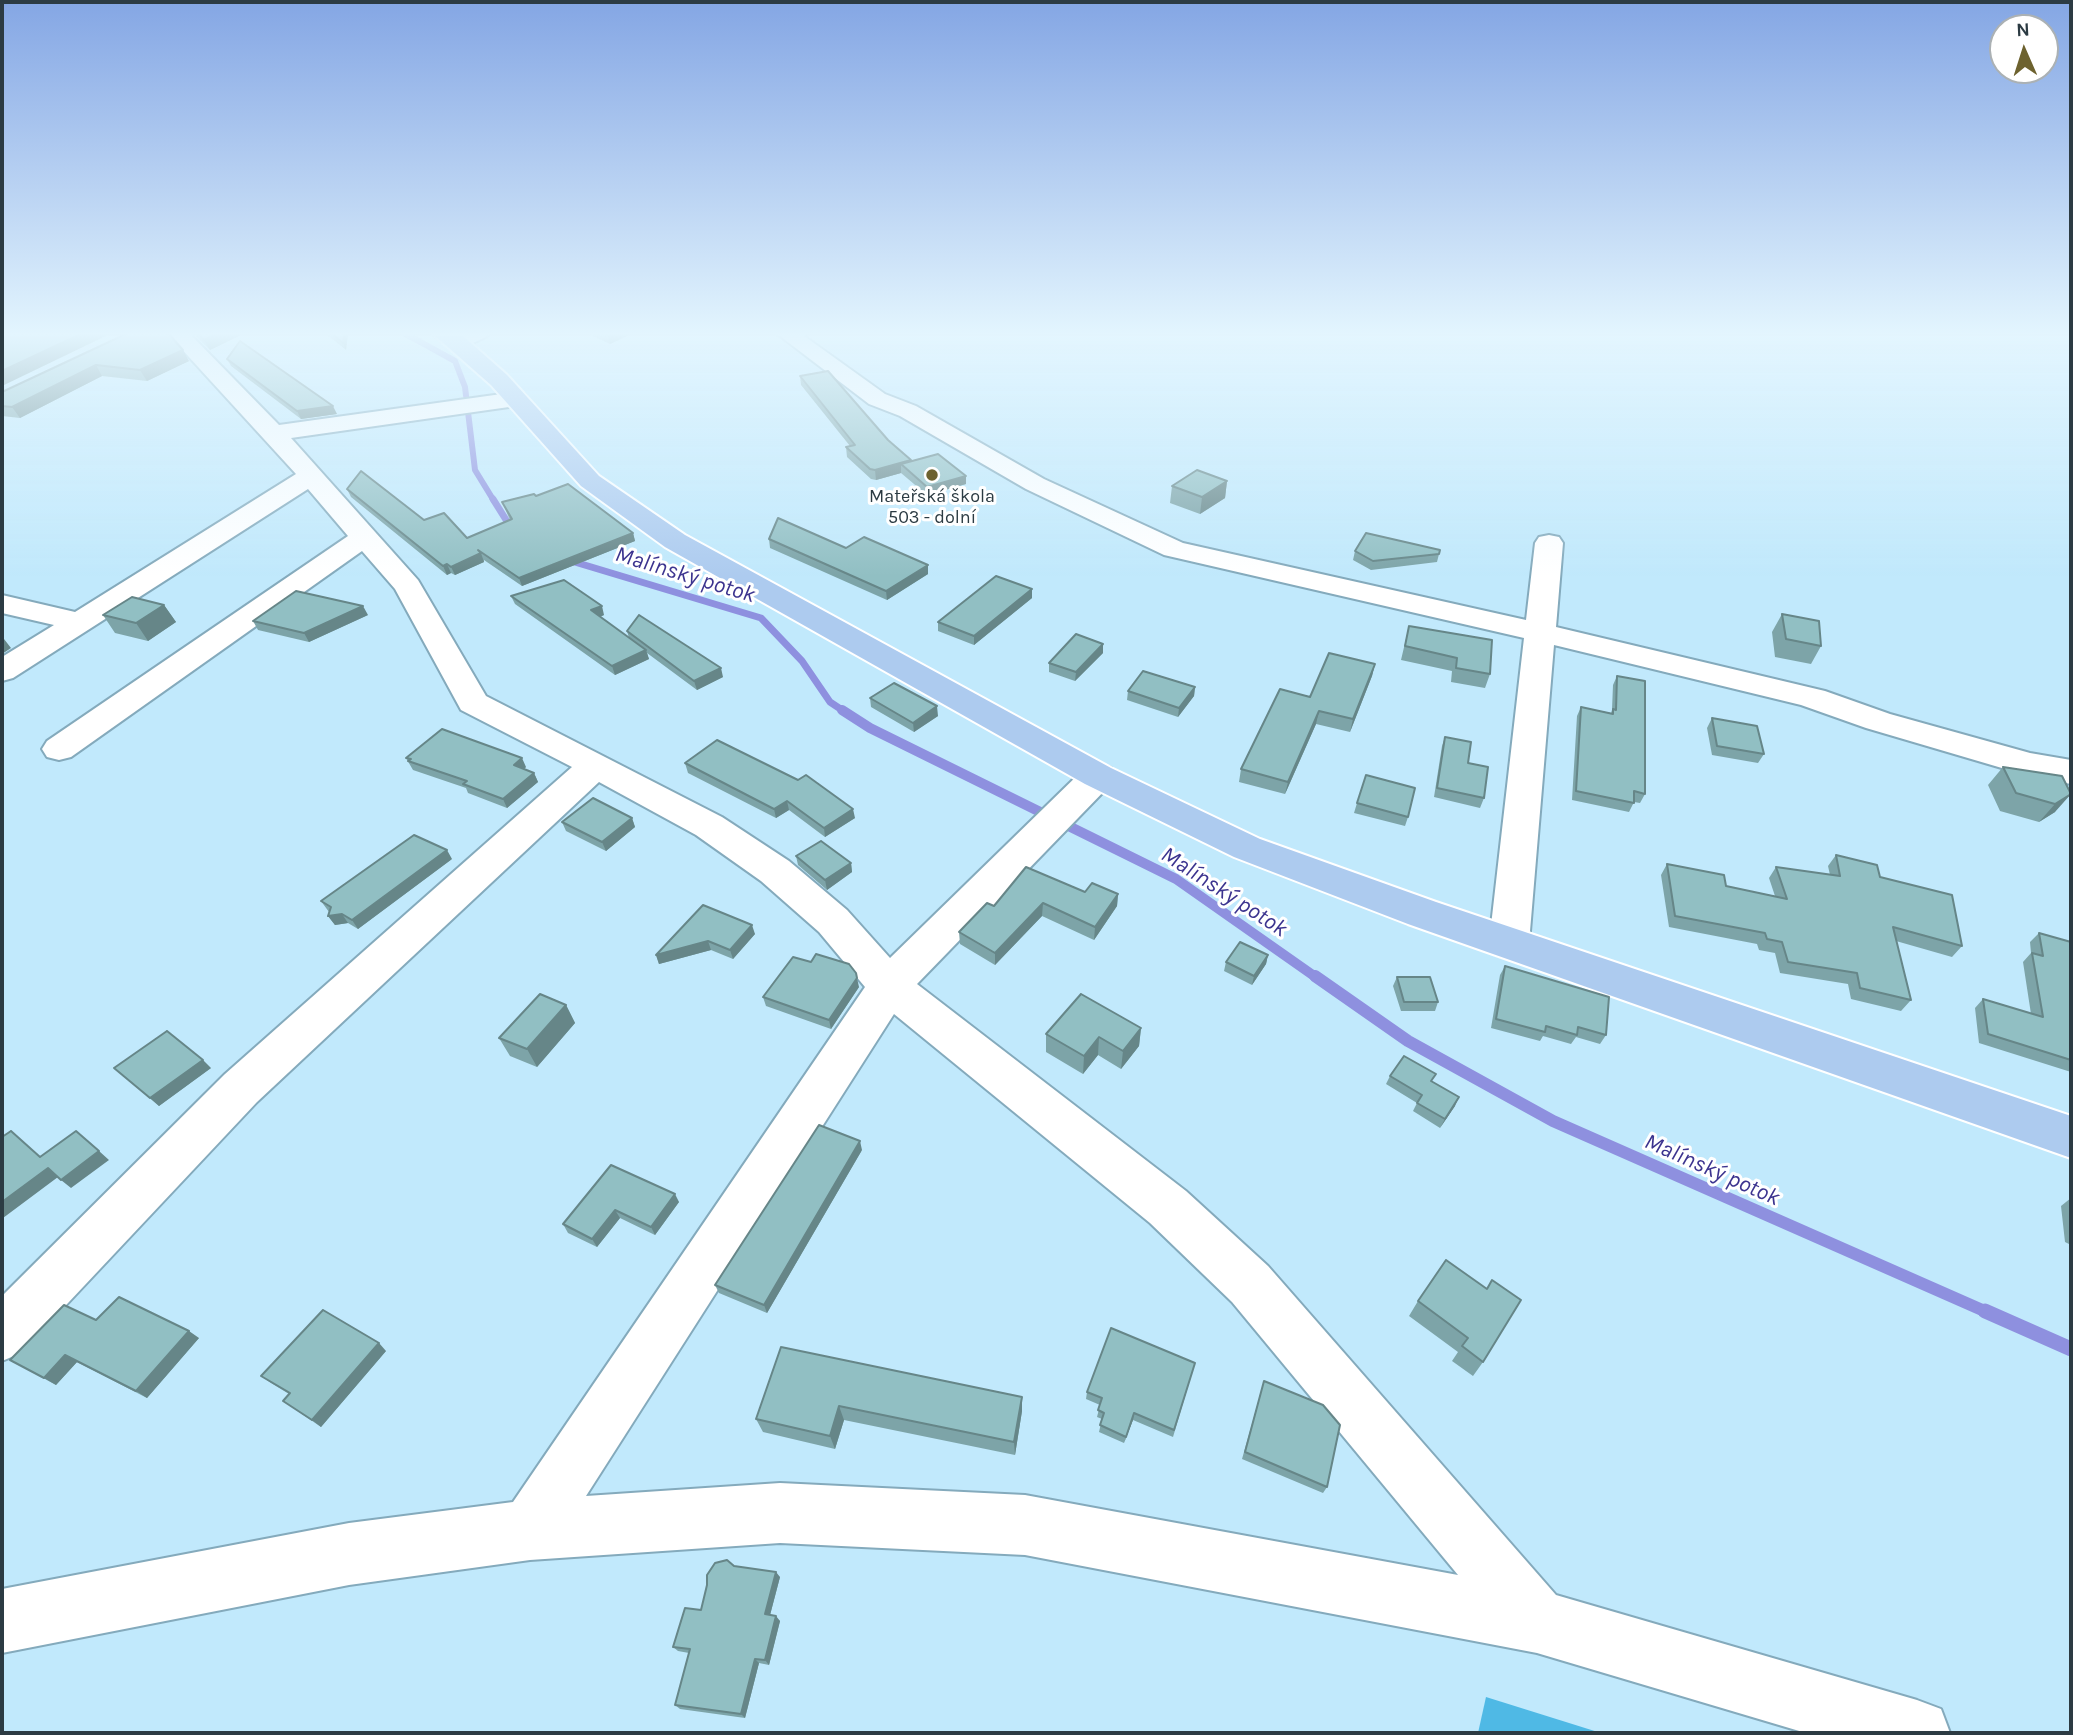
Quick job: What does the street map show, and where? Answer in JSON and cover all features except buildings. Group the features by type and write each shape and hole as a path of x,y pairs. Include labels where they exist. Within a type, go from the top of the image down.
{"main road":[{"path":"530,414 590,481 675,541 1098,776 1247,848 1509,943 2071,1137"}],"street":[{"path":"255,414 408,586 473,703 596,765 709,827 775,871 833,921 889,986 1168,1207 1250,1284 1537,1621"},
{"path":"273,433 413,414"},
{"path":"913,414 1035,484 1174,549 1788,692 1878,722 2029,764 2071,772"},
{"path":"2,671 311,476"},
{"path":"60,748 364,537"},
{"path":"1509,943 1549,543"},
{"path":"2,604 79,622"},
{"path":"2,1334 241,1088 596,765"},
{"path":"530,1530 889,986 1098,776"},
{"path":"2,1621 349,1554 530,1530 780,1513 1025,1525 1537,1621 1895,1729"}],"shaded area":[{"path":"1486,1697 1601,1733 1478,1733"}],"waterway":[{"name":"Malínský potok","path":"468,414 475,470 494,501"},
{"name":"Malínský potok","path":"493,499 513,531"},
{"name":"Malínský potok","path":"568,560 761,618 802,661 830,702 842,710"},
{"name":"Malínský potok","path":"842,710 870,728 1176,879 1317,978"},
{"name":"Malínský potok","path":"1315,976 1408,1041 1553,1121 1989,1313"},
{"name":"Malínský potok","path":"1985,1311 2071,1349"}],"place":[{"name":"Mateřská škola 503 - dolní","path":"932,475"}]}
